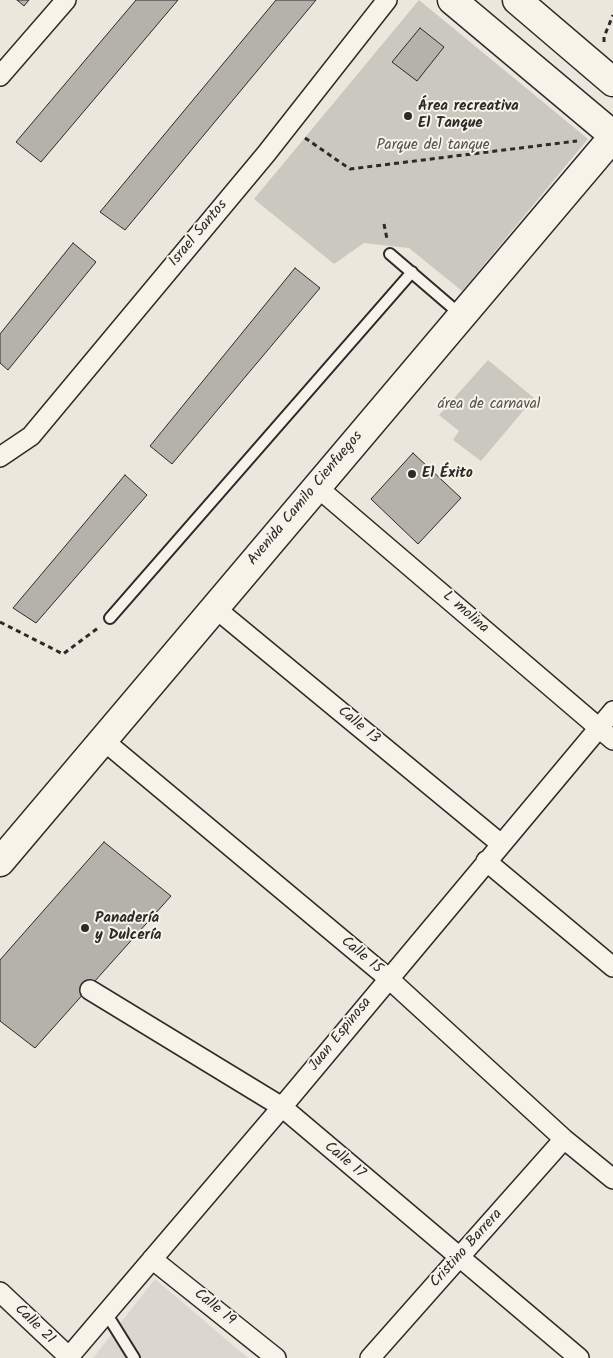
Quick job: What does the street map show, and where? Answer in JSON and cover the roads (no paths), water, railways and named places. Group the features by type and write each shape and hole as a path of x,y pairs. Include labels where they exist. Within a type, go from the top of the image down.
{"main road":[{"path":"452,0 613,136"},
{"path":"517,0 613,82"},
{"name":"Avenida Camilo Cienfuegos","path":"1,859 613,136"}],"street":[{"path":"0,76 66,0"},
{"name":"Israel Santos","path":"0,457 31,436 288,126 387,0"},
{"name":"L molina","path":"317,487 613,740"},
{"name":"Calle 13","path":"215,608 501,844"},
{"name":"Juan Espinosa","path":"68,1358 282,1107 613,710"},
{"name":"Calle 15","path":"103,740 388,978 564,1139 613,1179"},
{"path":"486,861 613,967"},
{"name":"Calle 17","path":"90,990 282,1107 458,1258 579,1358"},
{"name":"Cristino Barrera","path":"370,1358 564,1139"},
{"name":"Calle 19","path":"152,1259 276,1358"},
{"name":"Calle 21","path":"0,1292 68,1358"}],"lane":[{"path":"390,254 462,316"},
{"path":"110,618 412,272"},
{"path":"106,1313 134,1358"}],"place":[{"name":"Área recreativa El Tanque","path":"408,116"},
{"name":"El Éxito","path":"412,474"},
{"name":"Panadería y Dulcería","path":"85,928"}],"park label":[{"name":"Parque del tanque","path":"433,146"},
{"name":"área de carnaval","path":"489,405"}]}
